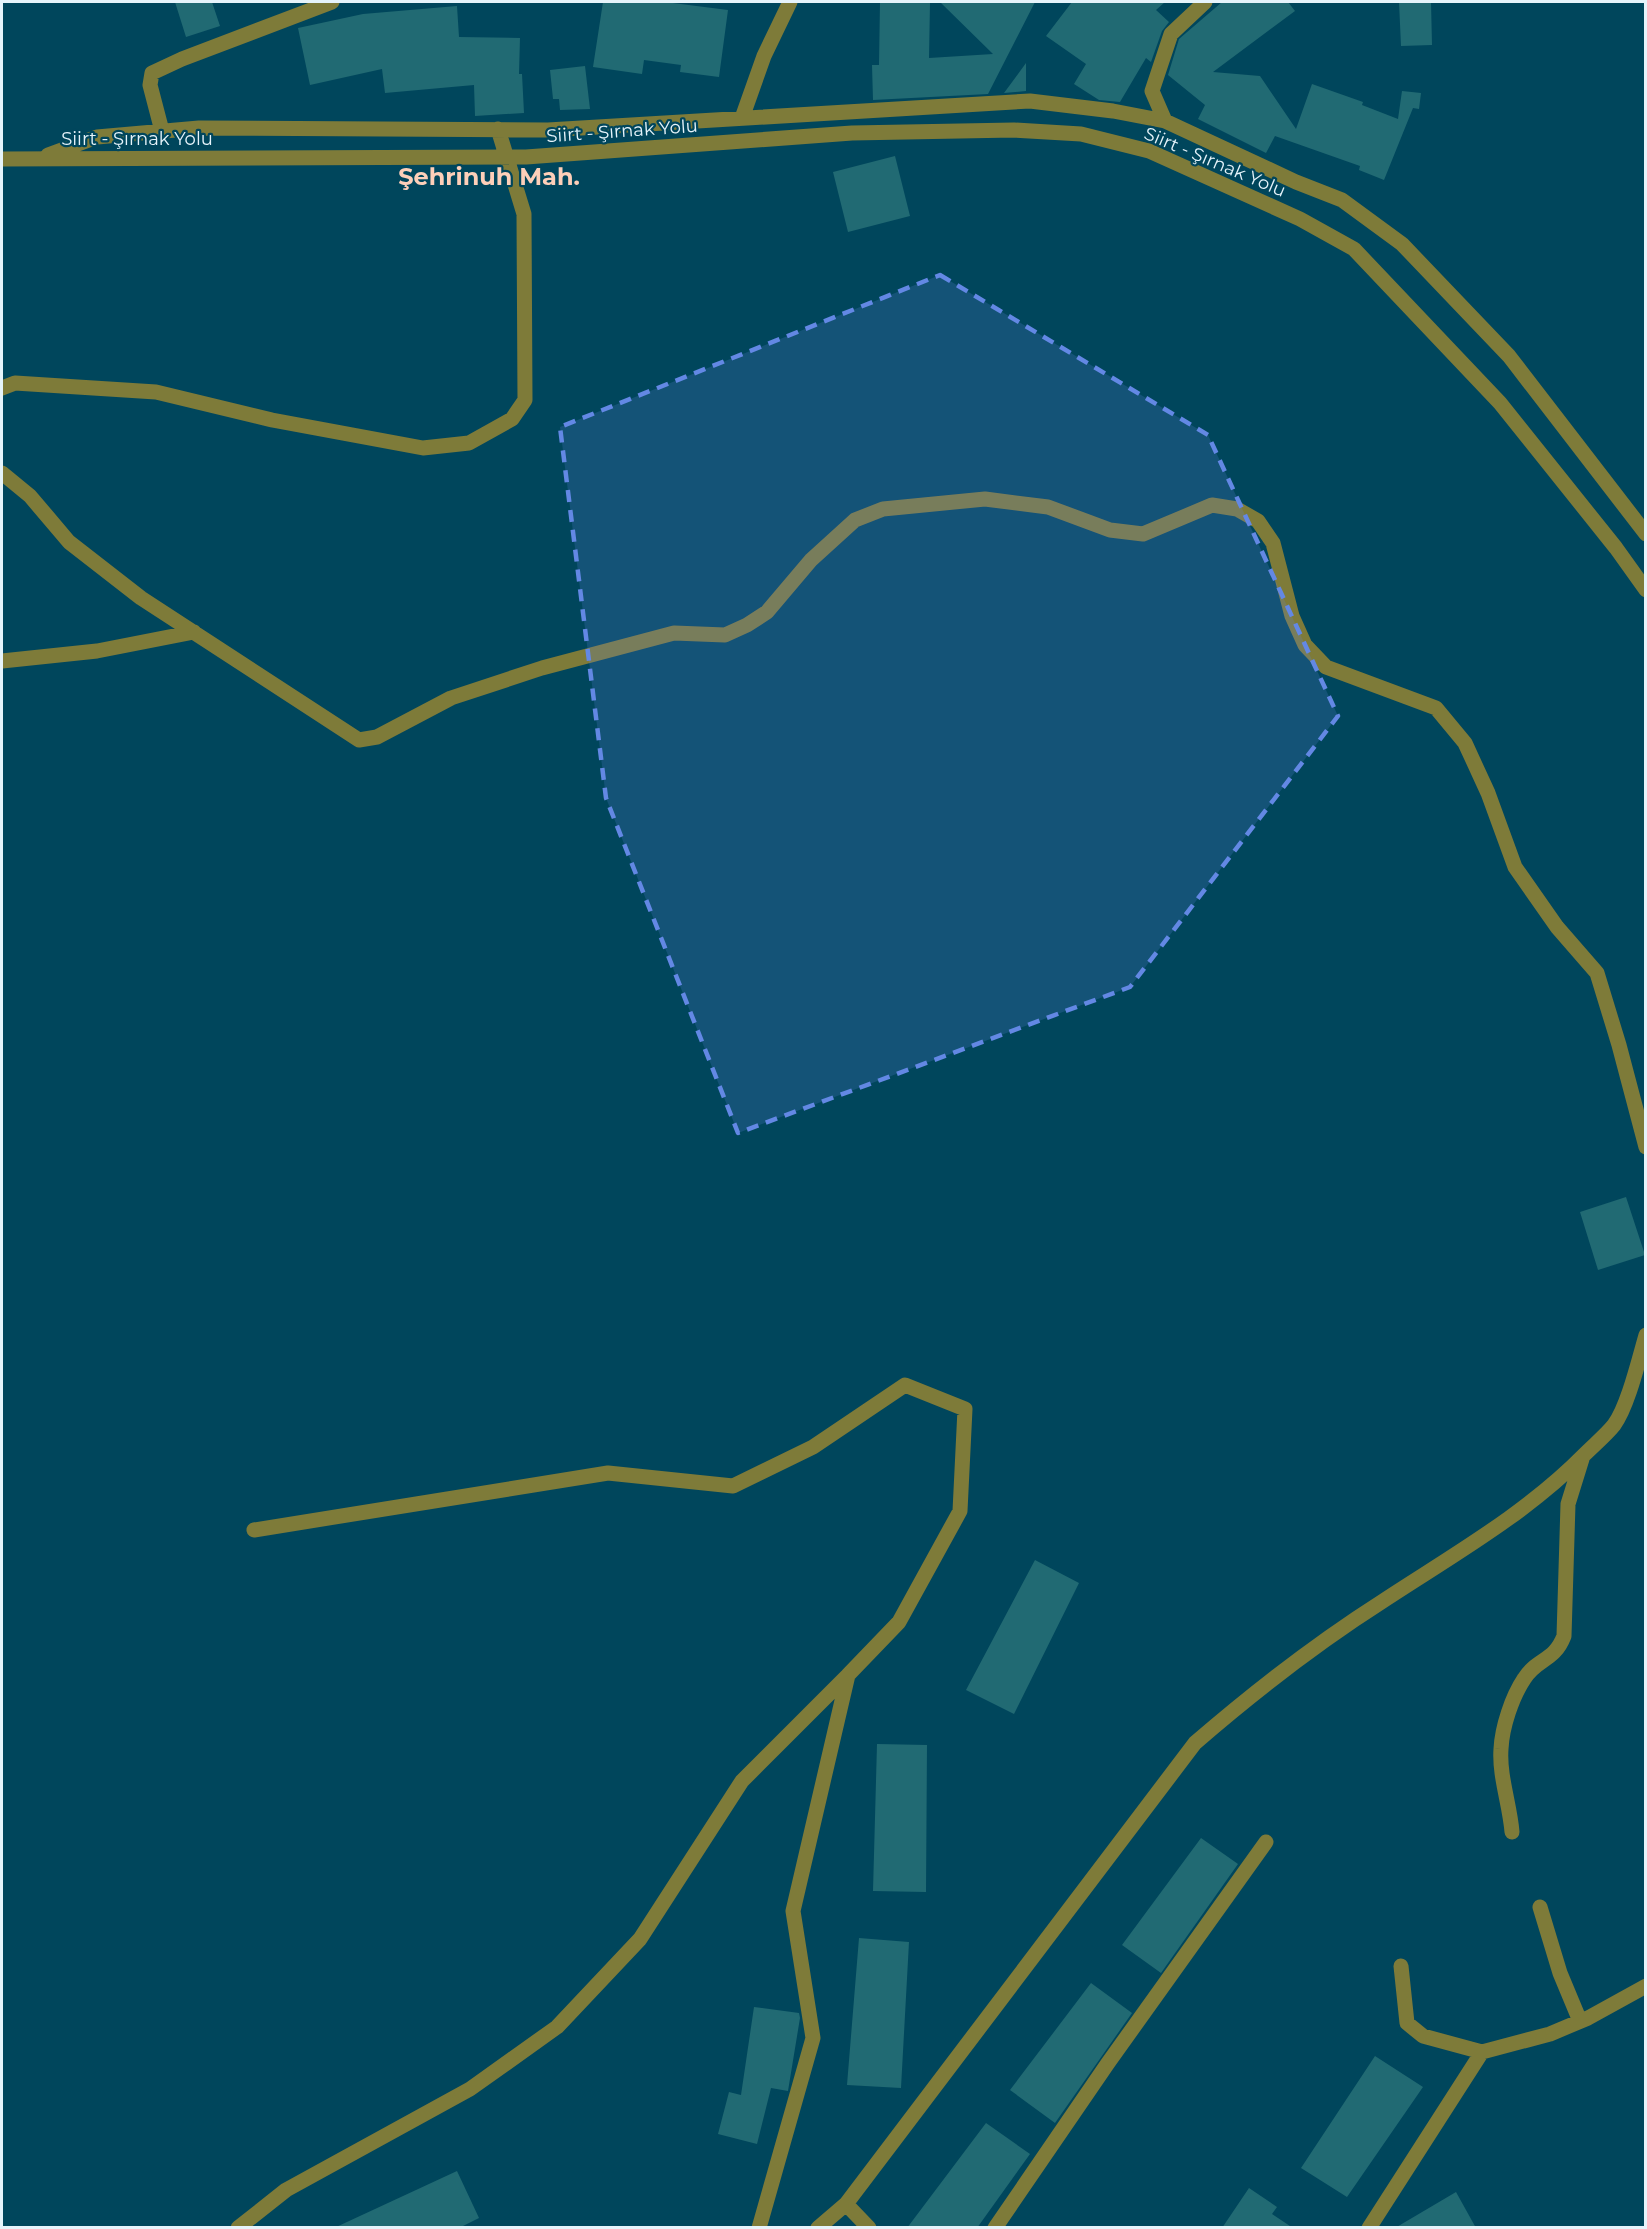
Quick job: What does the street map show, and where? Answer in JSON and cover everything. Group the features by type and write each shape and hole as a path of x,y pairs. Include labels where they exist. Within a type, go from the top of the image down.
{"street":[{"path":"162,131 150,85 152,73 182,59 332,2"},
{"path":"742,118 764,56 790,2"},
{"path":"1165,122 1152,91 1171,34 1205,2"},
{"name":"Siirt - Şırnak Yolu","path":"42,158 97,137 199,128 548,130 1030,101 1113,111 1165,122 1296,182 1342,200 1402,244 1509,356 1646,534"},
{"path":"2,388 15,383 156,392 272,420 423,448 469,443 512,419 525,400 524,214 498,129"},
{"name":"Siirt - Şırnak Yolu","path":"2,159 508,157 852,133 1014,130 1081,134 1149,151 1300,219 1354,249 1500,403 1616,548 1646,590"},
{"path":"2,473 30,496 69,542 141,598 359,740 377,737 451,698 542,668 674,633 725,635 747,626 767,612 811,560 855,520 883,509 985,499 1048,507 1110,530 1143,534 1212,505 1237,509 1257,521 1273,543 1292,616 1305,645 1326,667 1437,708 1465,743 1488,793 1515,867 1557,927 1597,973 1620,1045 1646,1147"},
{"path":"2,661 97,651 194,632"},
{"path":"818,2228 846,2204 1195,1743 1241,1703 1361,1616 1519,1513 1583,1456 1615,1424 1635,1373 1646,1335"},
{"path":"238,2228 286,2190 470,2089 557,2027 640,1939 742,1781 899,1622 960,1511 965,1409 905,1385 813,1447 733,1486 608,1473 255,1530"},
{"path":"1512,1832 1501,1749 1513,1701 1523,1680 1531,1669 1559,1650 1564,1636 1568,1504 1583,1456"},
{"path":"759,2228 813,2038 793,1911 848,1675"},
{"path":"995,2228 1108,2063 1266,1842"},
{"path":"1540,1907 1560,1973 1580,2021"},
{"path":"1401,1966 1407,2023 1423,2036 1482,2052 1550,2034 1646,1986"},
{"path":"1373,2226 1482,2052"},
{"path":"846,2204 869,2228"}],"highlighted area":[{"path":"940,275 1208,435 1338,716 1130,987 738,1133 606,798 560,427"}],"building":[{"path":"175,2 212,2 220,26 186,37"},
{"path":"603,2 665,2 728,10 719,77 680,72 681,65 644,60 642,74 593,67"},
{"path":"880,2 930,3 929,58 993,54 940,2 1035,2 988,94 873,100 872,65 879,65"},
{"path":"1072,2 1165,2 1156,10 1169,22 1162,31 1151,62 1146,58 1120,102 1099,100 1074,84 1086,64 1046,36"},
{"path":"1222,2 1288,2 1295,11 1213,72 1260,76 1296,129 1312,84 1363,102 1362,105 1398,119 1402,91 1421,93 1419,109 1413,108 1384,180 1359,170 1360,166 1275,136 1266,153 1198,119 1205,105 1168,75 1179,39"},
{"path":"1399,2 1431,2 1432,45 1401,46"},
{"path":"457,6 459,37 520,38 519,74 522,74 524,113 475,116 474,85 385,93 382,69 310,85 298,28 363,14"},
{"path":"1026,63 1026,91 1004,93"},
{"path":"585,66 590,109 560,110 559,99 553,99 550,70"},
{"path":"895,156 910,216 848,232 833,172"},
{"path":"1626,1197 1645,1255 1598,1270 1580,1212"},
{"path":"1035,1560 1079,1583 1014,1714 966,1690"},
{"path":"877,1744 927,1745 926,1892 873,1891"},
{"path":"1201,1838 1238,1864 1161,1973 1122,1945"},
{"path":"859,1938 909,1942 901,2088 847,2085"},
{"path":"1091,1983 1132,2013 1055,2123 1010,2090"},
{"path":"754,2007 799,2013 800,2018 788,2091 771,2088 757,2144 718,2134 729,2092 741,2095"},
{"path":"1375,2056 1423,2087 1347,2197 1301,2168"},
{"path":"986,2123 1030,2154 977,2228 907,2228"},
{"path":"457,2171 479,2218 459,2228 334,2228"},
{"path":"1249,2188 1277,2207 1272,2214 1293,2228 1222,2228"},
{"path":"1456,2192 1476,2228 1395,2228"}],"district":[{"name":"Şehrinuh Mah.","path":"489,176"}]}
